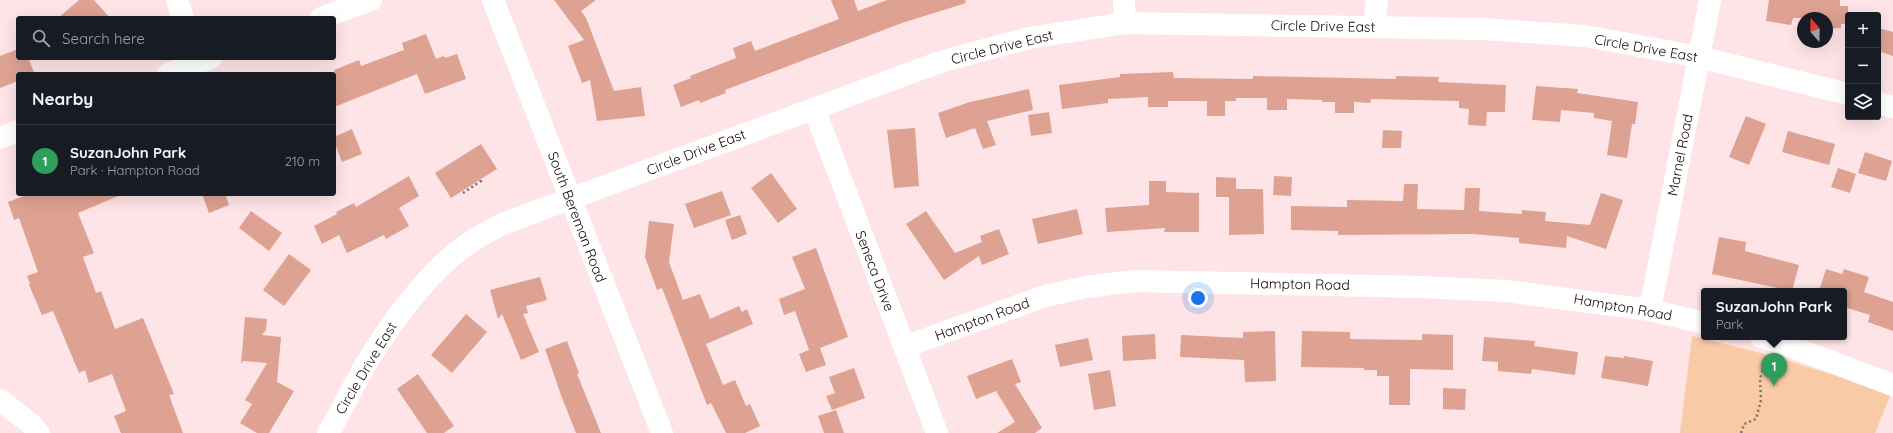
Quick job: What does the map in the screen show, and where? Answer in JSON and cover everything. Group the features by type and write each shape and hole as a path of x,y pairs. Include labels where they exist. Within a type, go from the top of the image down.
{"street":[{"path":"176,0 183,16"},
{"path":"327,16 371,0"},
{"name":"South Bereman Road","path":"493,0 662,433"},
{"path":"1124,0 1125,23"},
{"path":"1374,27 1377,0"},
{"name":"Marnel Road","path":"1650,310 1710,0"},
{"name":"Circle Drive East","path":"335,430 369,359 400,314 427,281 449,260 475,239 505,223 940,62 1029,38 1125,23 1484,29 1585,36 1699,57 1823,86 1845,93"},
{"path":"173,72 202,60"},
{"path":"1881,104 1893,107"},
{"name":"Seneca Drive","path":"814,108 937,433"},
{"path":"0,138 16,132"},
{"name":"Hampton Road","path":"904,347 1045,296 1086,287 1135,282 1421,287 1506,291 1650,310 1701,322"},
{"path":"1764,345 1776,341 1893,385"},
{"path":"0,400 31,424 39,433"}],"path":[{"path":"463,193 481,181 479,180"},
{"path":"1741,433 1744,424 1756,418 1761,400 1760,379 1764,345"}],"shaded area":[{"path":"1692,336 1701,338 1701,340 1708,340 1773,356 1834,375 1890,396 1875,433 1680,433"}],"building":[{"path":"79,0 94,0 108,16 60,16"},
{"path":"554,0 596,0 581,11 586,18 614,91 641,87 645,116 597,121 590,80 582,83 568,46 584,40"},
{"path":"831,0 854,0 858,11 887,0 965,0 966,3 902,23 725,90 726,93 700,103 699,100 681,107 673,85 691,78 690,76 736,58 733,48 751,41 755,51 839,19"},
{"path":"1769,0 1840,0 1840,6 1848,6 1848,12 1845,12 1845,24 1841,24 1841,28 1833,29 1833,12 1797,12 1797,18 1793,18 1791,25 1766,21"},
{"path":"1881,29 1893,32 1893,56 1881,52"},
{"path":"426,34 436,59 457,54 466,79 425,94 417,74 336,106 336,72 334,72 334,70 359,60 361,66 404,50 402,43"},
{"path":"16,50 16,60 29,60 34,72 16,72 16,82 0,88 0,56"},
{"path":"1173,72 1174,78 1253,79 1253,76 1396,79 1396,76 1439,77 1438,82 1506,85 1505,112 1487,112 1486,126 1468,125 1469,109 1459,108 1459,101 1371,99 1370,103 1354,102 1354,113 1335,113 1335,102 1322,102 1322,100 1287,99 1287,110 1267,110 1267,98 1236,98 1236,101 1225,101 1225,116 1207,116 1207,101 1168,101 1168,107 1148,107 1148,97 1108,99 1108,103 1062,109 1059,85 1120,77 1120,74"},
{"path":"1536,86 1578,89 1577,93 1638,102 1635,124 1632,124 1627,158 1607,155 1612,121 1594,118 1594,113 1561,110 1560,122 1532,120"},
{"path":"1029,89 1033,110 987,121 996,145 983,149 975,128 946,138 938,113 970,102"},
{"path":"1049,112 1052,133 1031,136 1028,115"},
{"path":"1746,116 1766,124 1749,165 1729,157"},
{"path":"915,128 919,186 894,188 887,130"},
{"path":"352,129 362,154 342,162 336,146 336,136"},
{"path":"1383,130 1402,131 1401,148 1382,148"},
{"path":"1788,131 1835,144 1829,165 1782,152"},
{"path":"481,144 497,169 451,198 435,173"},
{"path":"1865,152 1892,161 1886,181 1858,173"},
{"path":"1838,168 1856,174 1850,193 1831,187"},
{"path":"771,173 797,209 778,223 751,188"},
{"path":"409,176 419,196 399,208 409,226 386,239 384,235 347,253 339,235 322,244 314,226 354,203 356,207"},
{"path":"1274,176 1292,177 1291,196 1273,195"},
{"path":"1216,177 1236,178 1236,189 1263,189 1264,234 1229,235 1229,197 1216,197"},
{"path":"1149,181 1166,181 1166,192 1199,193 1199,232 1164,232 1165,228 1107,232 1105,208 1149,205"},
{"path":"1404,184 1418,184 1417,209 1464,210 1465,188 1480,188 1479,211 1522,214 1522,210 1546,212 1545,221 1590,225 1601,193 1623,200 1606,249 1567,236 1566,248 1519,243 1519,238 1473,234 1338,235 1338,231 1291,230 1291,206 1347,207 1347,200 1403,201"},
{"path":"722,191 731,215 694,228 685,204"},
{"path":"24,196 118,196 78,213 94,253 83,257 96,293 101,291 115,329 143,318 174,394 169,395 183,433 121,433 114,416 126,411 112,374 89,383 85,370 79,373 53,311 42,315 29,285 27,276 38,272 19,218 14,220 8,202"},
{"path":"203,196 226,196 229,205 209,213"},
{"path":"1077,209 1083,234 1038,244 1032,219"},
{"path":"251,211 282,233 269,251 239,228"},
{"path":"926,211 955,253 982,242 980,236 999,229 1009,254 982,265 979,256 944,280 906,224"},
{"path":"740,215 747,234 732,240 725,220"},
{"path":"649,221 674,224 669,262 683,300 700,294 710,319 739,306 742,312 747,309 753,324 706,344 723,385 735,380 746,406 750,404 760,426 745,433 726,433 711,403 707,405 662,288 657,290 645,257"},
{"path":"1719,237 1746,242 1745,251 1799,265 1793,288 1778,288 1712,274"},
{"path":"816,248 848,337 820,348 826,365 806,372 799,354 809,350 795,311 784,315 779,299 805,289 792,257"},
{"path":"289,254 311,270 284,306 263,290"},
{"path":"1826,269 1842,274 1844,269 1869,277 1864,292 1893,302 1893,331 1868,322 1870,315 1847,308 1847,288 1820,288"},
{"path":"540,277 547,300 526,306 528,313 523,314 539,352 521,360 502,314 498,319 490,290"},
{"path":"466,314 487,332 452,373 431,355"},
{"path":"245,317 267,319 266,330 262,335 281,337 277,382 294,391 269,433 257,433 240,423 252,404 245,400 267,363 243,361 241,364"},
{"path":"1275,331 1276,381 1245,382 1244,360 1180,357 1181,335 1243,338 1243,332"},
{"path":"1302,331 1350,332 1350,339 1422,340 1422,334 1453,335 1453,370 1410,369 1410,405 1389,405 1389,376 1377,376 1377,370 1364,370 1364,368 1301,367"},
{"path":"1155,334 1156,359 1123,361 1122,336"},
{"path":"1484,337 1535,341 1534,346 1578,352 1575,375 1532,369 1531,374 1498,371 1498,362 1482,361"},
{"path":"1088,338 1093,360 1060,367 1055,345"},
{"path":"567,341 579,373 577,374 601,433 576,433 561,395 545,349"},
{"path":"1605,356 1624,358 1624,356 1653,361 1648,386 1601,378"},
{"path":"1012,359 1021,382 1015,384 1042,428 1035,433 997,433 1015,422 996,391 976,399 967,376"},
{"path":"854,368 865,398 832,410 826,396 835,393 829,377"},
{"path":"1110,370 1116,406 1094,410 1088,374"},
{"path":"418,374 454,426 444,433 427,433 397,389"},
{"path":"1443,388 1466,389 1465,410 1443,409"},
{"path":"836,410 844,433 824,433 818,416"}],"place":[{"name":"SuzanJohn Park","path":"1774,386"}]}
